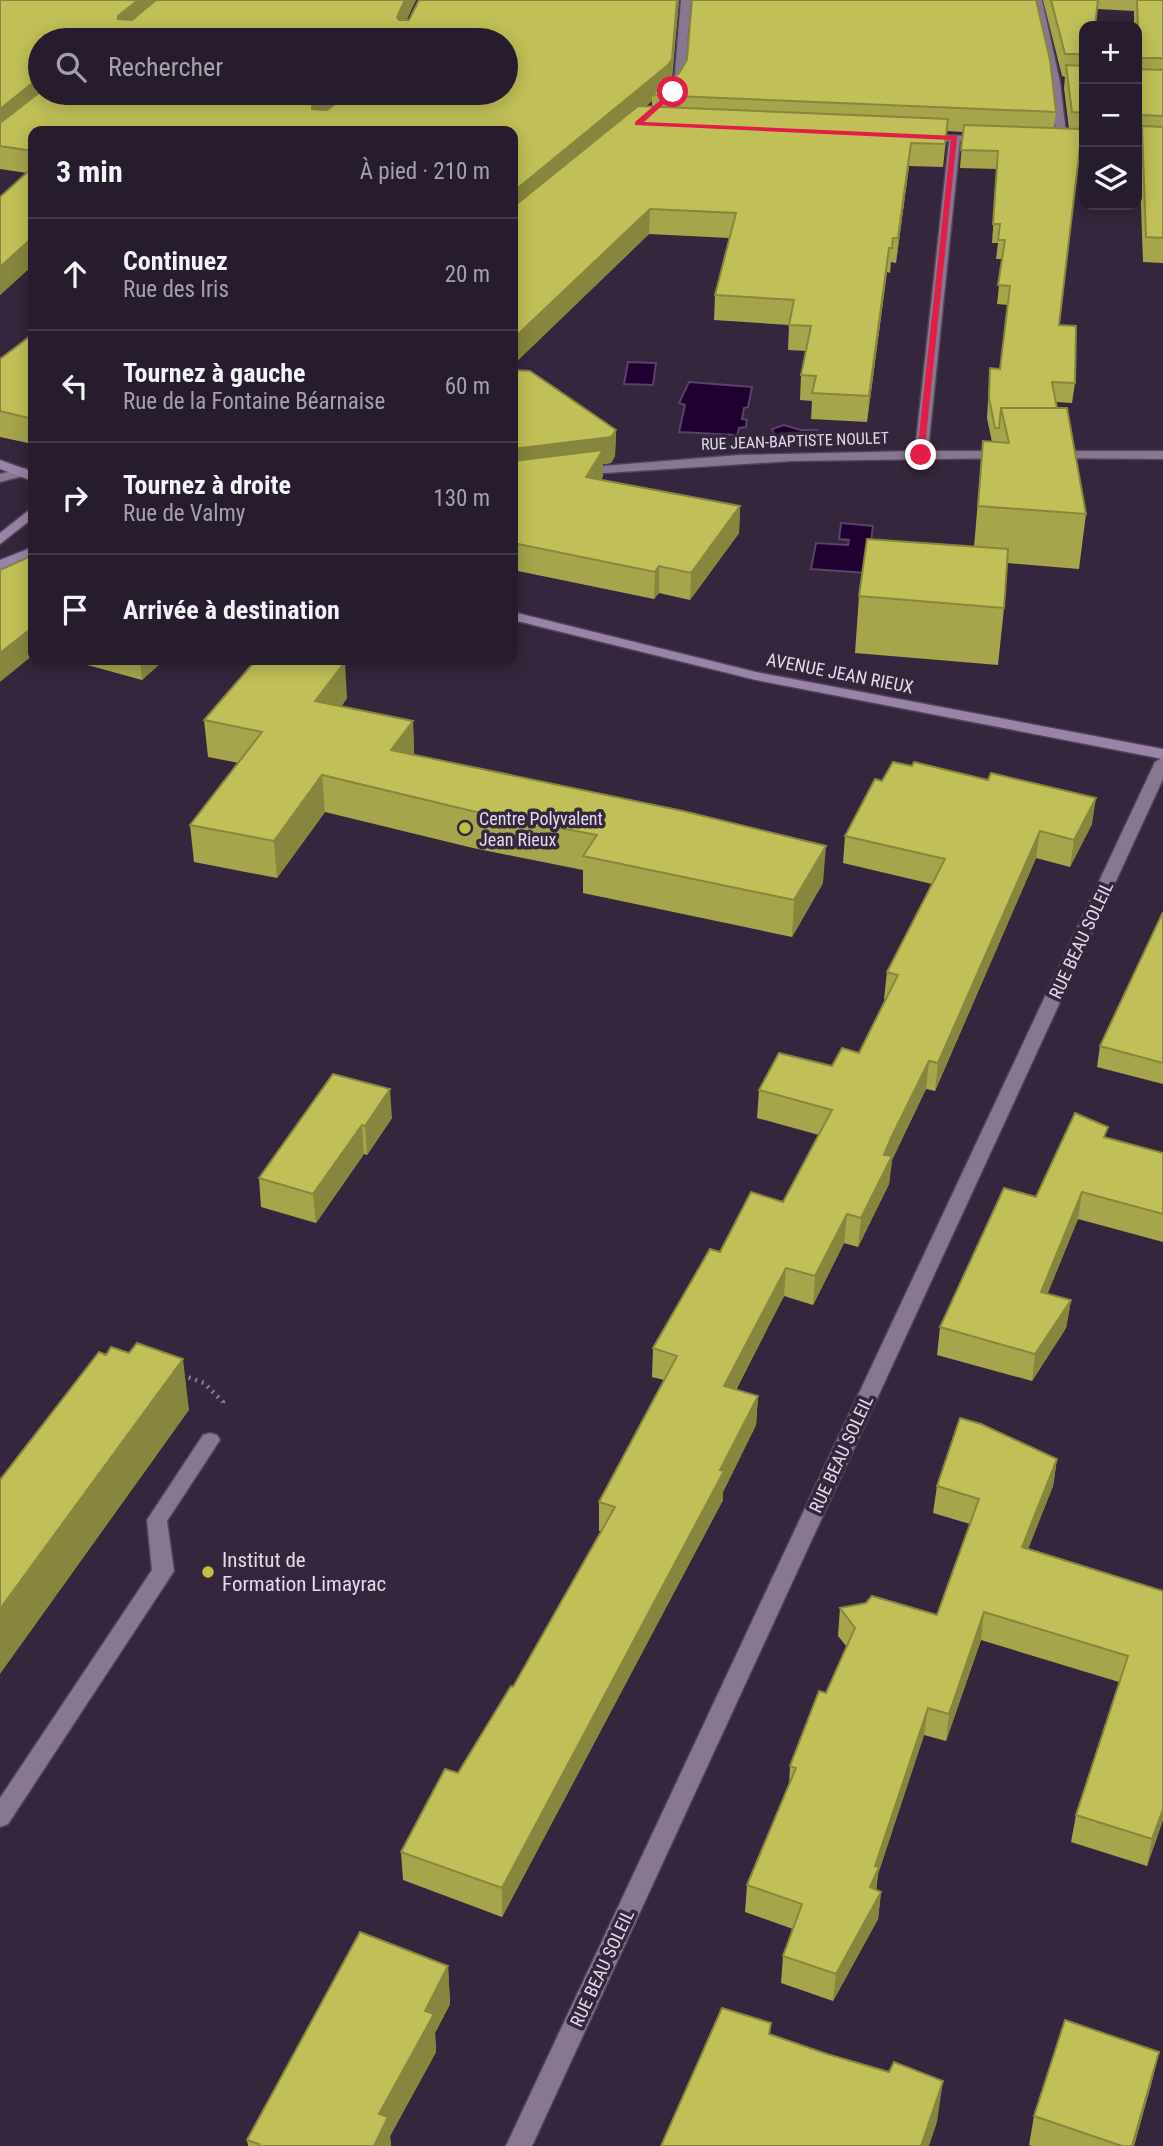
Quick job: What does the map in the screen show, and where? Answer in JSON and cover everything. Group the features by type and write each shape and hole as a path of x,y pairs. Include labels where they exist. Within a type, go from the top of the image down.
{"main road":[{"path":"0,464 27,474"},
{"path":"0,540 28,515"},
{"path":"0,565 28,553"},
{"name":"AVENUE JEAN RIEUX","path":"518,618 756,676 1163,754"}],"street":[{"path":"664,100 680,83 686,0"},
{"path":"1037,0 1060,82 1067,141 1048,141"},
{"path":"914,136 995,139"},
{"path":"921,455 955,138"},
{"path":"1142,144 1163,145"},
{"name":"RUE JEAN-BAPTISTE NOULET","path":"570,474 697,462 1015,455"},
{"path":"1042,455 1163,456"},
{"path":"0,478 27,474"},
{"name":"RUE BEAU SOLEIL","path":"520,2146 1163,762"},
{"path":"0,1817 163,1572 157,1520 210,1440"}],"path":[{"path":"169,1371 204,1383 223,1402 210,1440"}],"shaded area":[{"path":"628,362 656,363 653,385 624,384"},
{"path":"689,382 752,387 748,407 744,408 742,419 747,420 746,427 739,428 737,435 679,432 685,405 679,403"},
{"path":"784,425 801,430 817,430 822,436 815,439 776,439 772,429"},
{"path":"841,523 873,526 867,573 811,569 816,543 848,545 849,540 839,539"}],"building":[{"path":"0,0 138,0 118,16 118,19 132,20 156,0 405,0 397,17 399,20 409,20 419,0 677,0 672,59 668,65 518,188 518,126 28,126 28,150 0,146 0,123 28,101 28,105 313,105 312,109 327,110 334,105 518,105 518,28 28,28 28,87 0,109"},
{"path":"692,0 1036,0 1050,60 1056,112 652,95 679,73 687,60"},
{"path":"1051,0 1098,0 1096,21 1079,21 1079,54 1065,54"},
{"path":"1137,0 1163,0 1163,58 1142,58 1142,21 1138,21"},
{"path":"1066,65 1079,66 1079,113 1072,112"},
{"path":"1142,69 1163,70 1163,116 1142,115"},
{"path":"638,106 948,119 945,144 911,143 898,238 893,238 892,248 889,248 869,396 812,393 816,376 801,375 811,326 789,325 794,300 715,295 736,213 650,209 518,334 518,203"},
{"path":"964,125 1079,129 1079,155 1059,325 1076,326 1075,383 1052,382 1057,408 1001,408 999,428 995,428 989,398 990,368 1000,369 1010,286 998,285 1005,240 998,240 1000,224 993,224 998,151 961,150"},
{"path":"1142,126 1163,127 1163,238 1146,237"},
{"path":"28,172 28,242 0,267 0,197"},
{"path":"28,338 28,418 0,411 0,359"},
{"path":"518,370 530,371 616,430 611,437 518,448"},
{"path":"1001,408 1067,408 1086,514 978,506 983,441 1009,443"},
{"path":"603,450 586,477 740,506 691,573 659,566 655,572 518,544 518,460"},
{"path":"867,539 1008,549 1004,608 859,596"},
{"path":"28,557 28,631 0,653 0,570"},
{"path":"252,665 343,665 315,701 413,721 391,750 683,811 826,846 794,900 583,856 597,835 472,811 322,775 274,841 190,825 262,732 204,720"},
{"path":"893,762 912,766 914,762 988,780 991,773 1096,798 1074,840 1040,831 938,1063 929,1061 891,1138 884,1155 892,1156 861,1218 847,1214 815,1276 786,1268 724,1386 758,1396 720,1470 724,1471 502,1888 401,1852 445,1769 458,1773 511,1686 513,1687 615,1507 599,1502 677,1356 653,1348 710,1249 720,1252 751,1192 783,1202 832,1110 759,1090 779,1053 832,1066 842,1048 859,1053 898,975 887,972 945,859 845,836 875,779 882,781"},
{"path":"1163,912 1163,1063 1100,1046"},
{"path":"333,1074 390,1089 313,1194 259,1178"},
{"path":"1075,1113 1108,1127 1104,1137 1163,1153 1163,1214 1082,1192 1041,1292 1071,1300 1035,1354 940,1327 1004,1188 1036,1197"},
{"path":"137,1343 183,1359 0,1609 0,1480 99,1352 106,1355 111,1347 129,1353"},
{"path":"960,1418 981,1424 1057,1459 1022,1547 1163,1591 1163,1809 1152,1839 1076,1815 1128,1656 984,1612 949,1714 928,1708 875,1866 879,1867 870,1887 881,1892 836,1974 783,1956 802,1904 747,1885 796,1768 790,1766 819,1691 826,1693 855,1628 840,1608 866,1603 872,1596 937,1615 979,1499 937,1486"},
{"path":"360,1932 448,1966 425,2011 434,2014 379,2114 388,2117 374,2146 258,2146 259,2144 247,2140"},
{"path":"722,2008 771,2023 769,2034 827,2054 889,2072 894,2062 943,2081 921,2146 661,2146"},
{"path":"1065,2020 1159,2052 1132,2146 1122,2146 1034,2116"}],"place":[{"name":"Centre Polyvalent Jean Rieux","path":"465,828"},
{"name":"Institut de Formation Limayrac","path":"208,1572"}],"route":[{"path":"673,92 637,124 955,138 921,455"}]}
